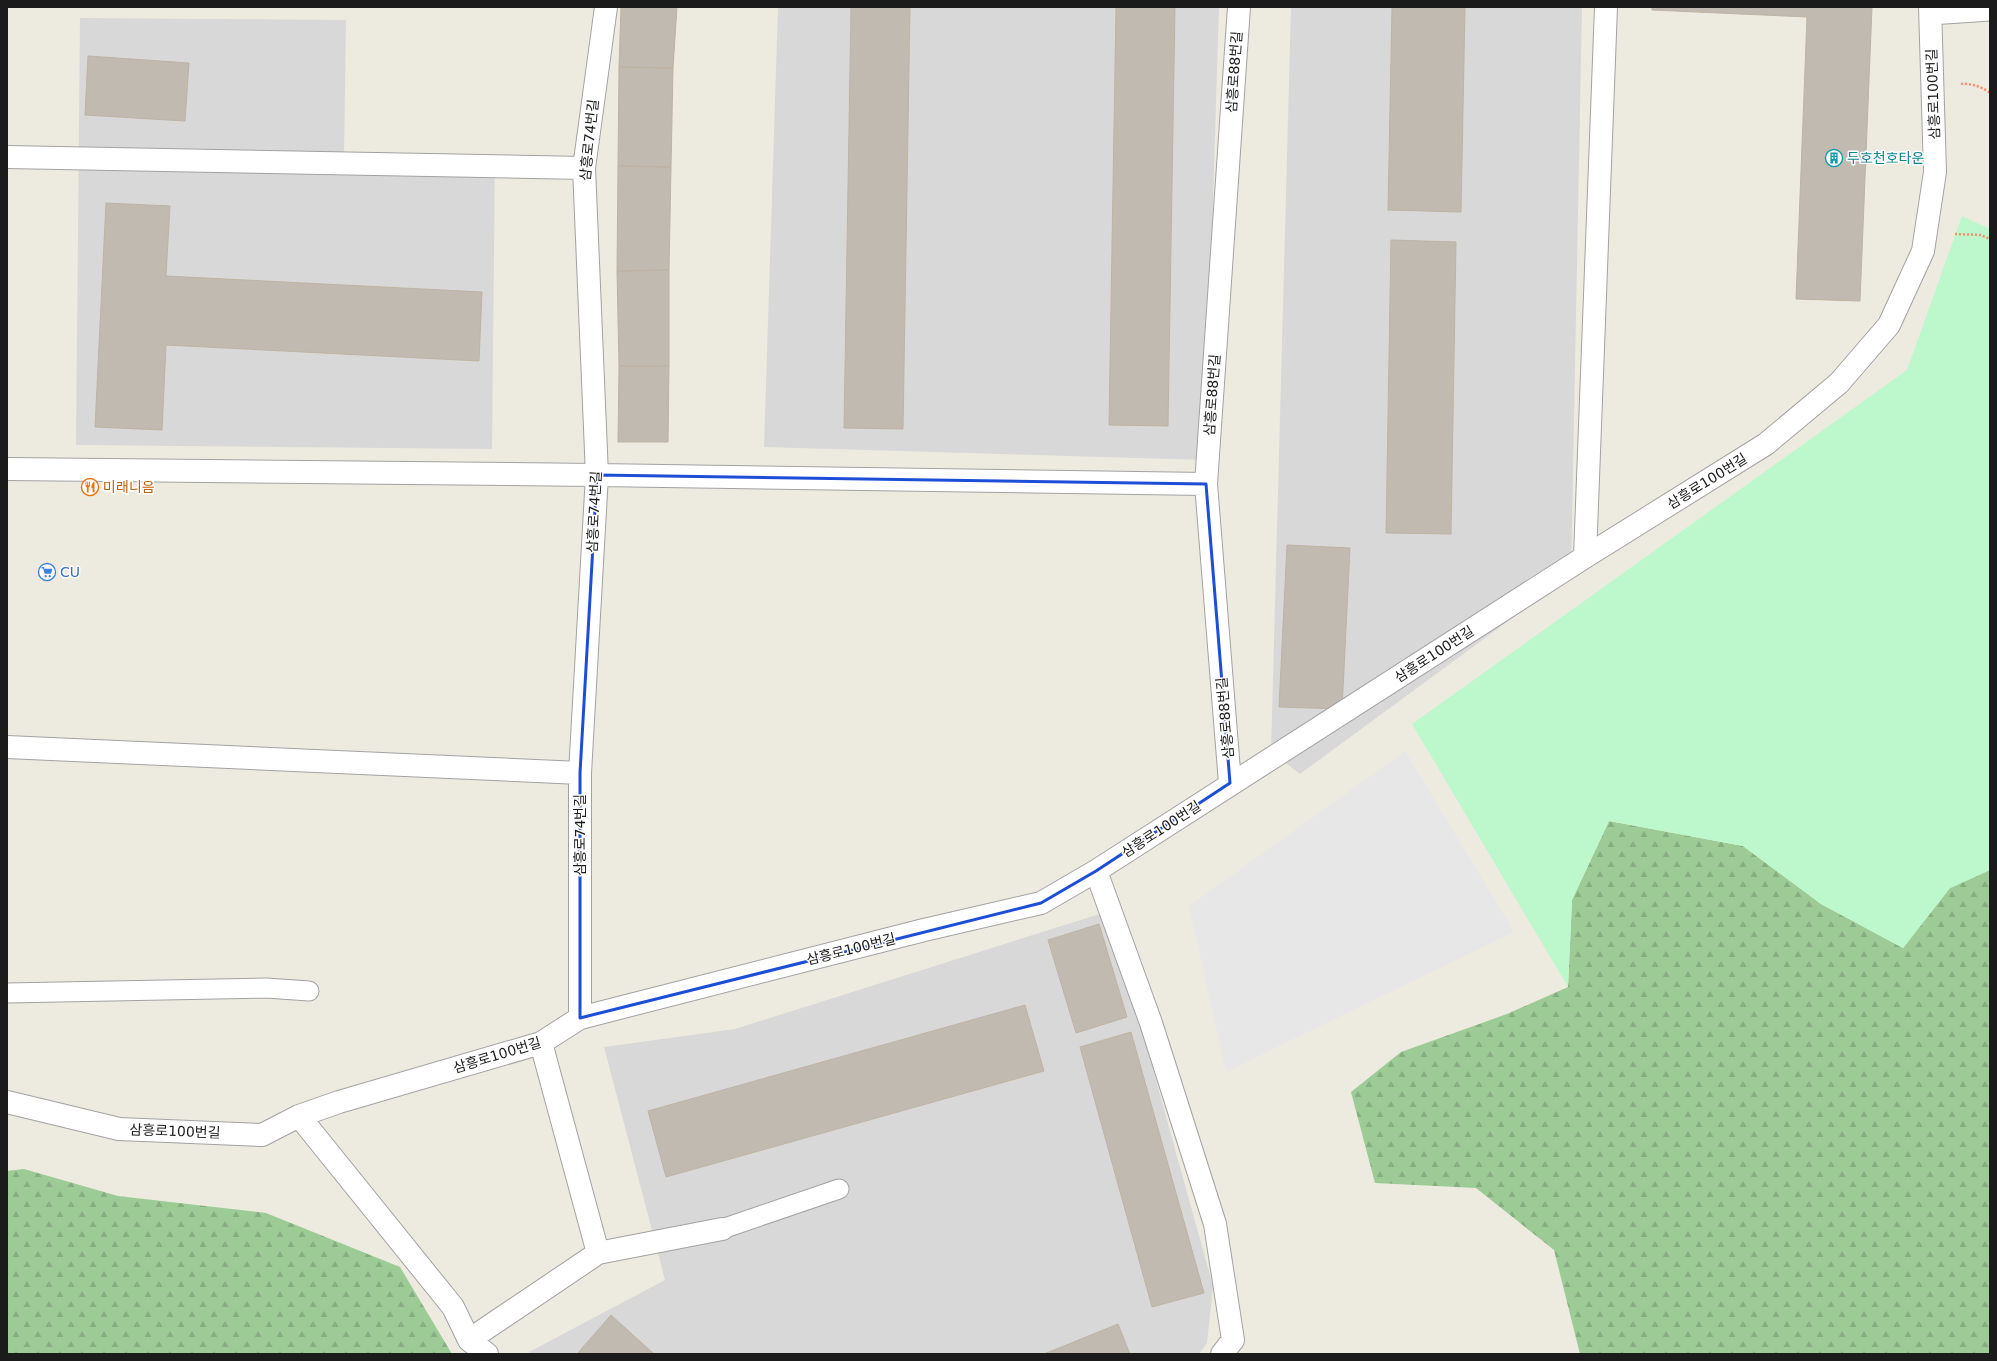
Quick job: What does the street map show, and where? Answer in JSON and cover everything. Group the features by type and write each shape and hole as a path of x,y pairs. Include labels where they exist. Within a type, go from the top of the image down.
{"street":[{"name":"삼흥로74번길","path":"580,1018 580,773 597,475 584,168 606,7"},
{"name":"삼흥로88번길","path":"1230,784 1206,484 1238,7"},
{"path":"1585,557 1606,7"},
{"name":"삼흥로100번길","path":"7,1102 127,1130 262,1135 299,1116 339,1102 541,1043 580,1018 924,930 1041,903 1096,871 1585,557 1766,444 1840,383 1889,325 1923,251 1935,172 1930,11"},
{"path":"7,157 584,168"},
{"path":"7,469 597,475 1206,484"},
{"path":"7,747 580,773"},
{"path":"1096,871 1152,1023 1215,1224 1233,1340 1222,1354"},
{"path":"541,1043 598,1253"},
{"path":"299,1116 453,1307 469,1340 487,1354"},
{"path":"469,1340 598,1253 722,1229"}],"lane":[{"path":"1930,11 1990,11"},
{"path":"7,993 266,988 309,991"},
{"path":"722,1229 838,1189"}],"path":[{"path":"1926,233 1981,235 1990,239"}],"highlighted area":[{"path":"597,475 1206,484 1230,783 1096,871 1041,903 580,1018 580,773"}],"shaded area":[{"path":"778,7 1219,7 1205,460 764,447"},
{"path":"1291,7 1582,7 1571,575 1300,774 1271,752"},
{"path":"80,18 346,20 344,156 495,158 492,449 76,445"},
{"path":"1405,751 1514,932 1226,1072 1189,906"},
{"path":"1109,911 1213,1286 1207,1343 1199,1354 531,1354 529,1352 665,1280 604,1047 735,1029"}],"green space":[{"path":"1962,216 1990,229 1990,870 1950,888 1903,948 1821,904 1743,846 1609,821 1572,900 1568,987 1412,724 1907,370"},
{"path":"1609,821 1743,846 1821,904 1903,948 1950,888 1990,870 1990,1354 1580,1354 1554,1250 1476,1188 1375,1183 1351,1092 1401,1052 1507,1014 1568,987 1572,900"},
{"path":"24,1169 118,1196 266,1213 400,1267 452,1354 7,1354 7,1171"}],"building":[{"path":"621,7 677,7 673,68 619,67"},
{"path":"851,7 910,7 903,429 844,428"},
{"path":"1116,7 1175,7 1168,426 1109,425"},
{"path":"1392,7 1465,7 1461,212 1388,210"},
{"name":"두호천호타운","path":"1652,7 1872,7 1860,301 1796,299 1807,17 1652,10"},
{"path":"88,56 189,63 185,121 85,115"},
{"path":"619,67 673,68 671,167 618,166"},
{"path":"618,166 671,167 669,270 617,271"},
{"path":"106,203 170,206 166,276 482,292 479,361 166,345 162,430 95,427"},
{"path":"1391,240 1456,242 1451,534 1386,533"},
{"path":"669,270 669,366 619,366 617,271"},
{"path":"619,366 669,366 668,442 618,442"},
{"path":"1287,545 1350,548 1342,709 1279,707"},
{"path":"1099,924 1127,1017 1076,1033 1048,940"},
{"path":"1025,1005 1044,1071 666,1177 648,1111"},
{"path":"1131,1032 1204,1293 1152,1307 1080,1047"},
{"path":"611,1315 654,1354 577,1354"},
{"path":"1118,1324 1130,1354 1044,1354"}],"place":[{"name":"두호천호타운","path":"1834,158"},
{"name":"미래니음","path":"90,487"},
{"name":"CU","path":"47,572"}]}
